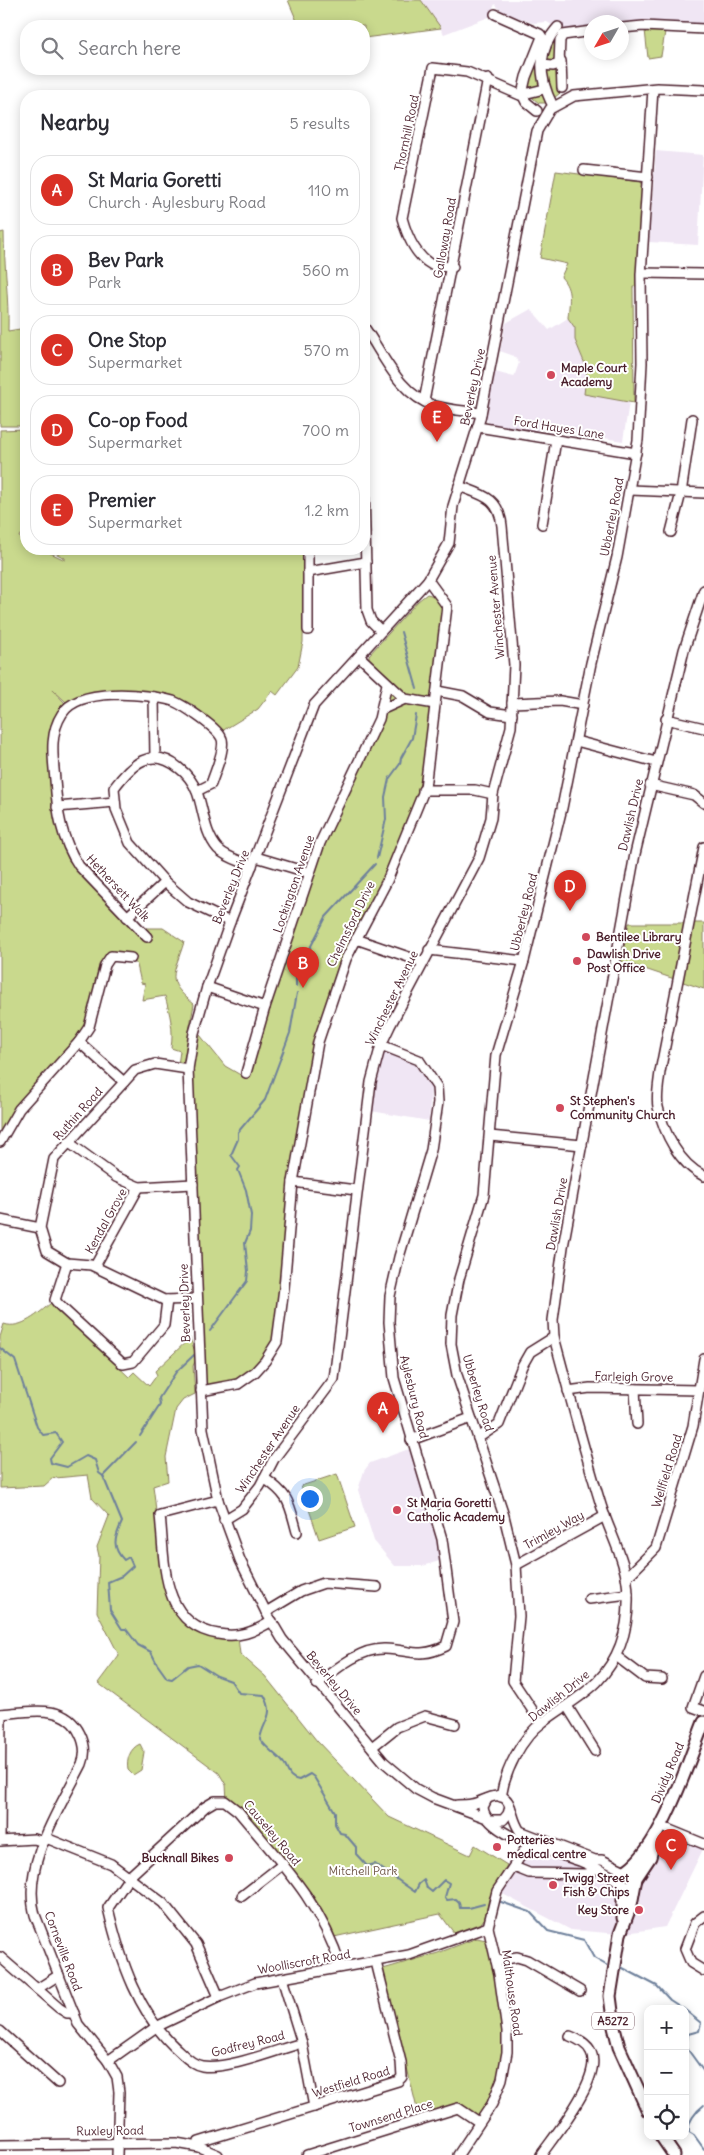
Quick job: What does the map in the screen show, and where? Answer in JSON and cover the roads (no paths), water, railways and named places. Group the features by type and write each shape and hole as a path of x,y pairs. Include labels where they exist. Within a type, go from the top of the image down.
{"main road":[{"name":"Dividy Road","path":"644,2102 624,2060 611,2014 611,1982 623,1925 631,1905 631,1875 640,1857 658,1830 704,1722"},
{"path":"622,1884 629,1887 631,1875"},
{"name":"Dividy Road","path":"622,1884 623,1925"},
{"path":"664,2140 674,2155"}],"street":[{"path":"494,14 540,34 542,38 526,77 522,94 544,89"},
{"path":"629,27 643,26 704,29"},
{"path":"558,27 547,44 542,66 544,89 553,106 564,99 581,94 652,88 704,90"},
{"path":"562,88 560,37 566,34 584,32"},
{"path":"542,66 557,66 561,61"},
{"name":"Thornhill Road","path":"452,267 434,266 420,256 406,234 402,218 433,68 467,72 488,80 512,92 522,94 526,102 537,110"},
{"name":"Galloway Road","path":"424,401 488,80"},
{"name":"Ubberley Road","path":"541,1723 516,1686 512,1675 519,1616 516,1565 512,1545 453,1360 452,1322 454,1299 484,1195 496,1055 542,894 617,556 636,453 642,363 642,273 652,88"},
{"name":"Beverley Drive","path":"553,106 543,118 537,131 481,413 453,506 449,543 428,580 314,705 230,922 207,987 194,1034 188,1069 200,1391 203,1429 224,1520 240,1560 266,1612 287,1645 317,1684 401,1779 416,1789 433,1798 456,1805 488,1819 593,1870 609,1874 622,1884"},
{"path":"584,170 648,177"},
{"path":"642,273 704,274"},
{"path":"370,344 406,388 424,401 435,406 481,413"},
{"path":"670,532 681,493 692,419"},
{"name":"Ford Hayes Lane","path":"478,427 636,453"},
{"path":"542,524 556,440"},
{"name":"Winchester Avenue","path":"224,1520 242,1509 264,1478 274,1459 334,1378 370,1082 381,1045 429,950 479,858 491,818 493,794 511,727 514,665 501,515 492,500 459,486"},
{"path":"630,490 704,493"},
{"path":"308,555 308,630"},
{"path":"366,555 368,614 381,632"},
{"path":"308,572 366,562"},
{"name":"Chelmsford Drive","path":"200,1391 238,1384 255,1372 265,1361 277,1342 284,1288 293,1182 318,1042 334,992 356,939 387,881 423,790 447,606 428,580"},
{"name":"Dawlish Drive","path":"501,1797 503,1783 514,1761 541,1723 567,1706 598,1681 616,1656 625,1634 628,1594 627,1577 605,1516 568,1392 554,1337 553,1320 563,1247 633,862 684,650 704,590"},
{"path":"359,656 405,699 435,704"},
{"name":"Lockington Avenue","path":"246,1073 265,1007 320,843 381,710 388,684"},
{"path":"437,691 463,696 490,712 512,715"},
{"name":"Hethersett Walk","path":"147,937 78,866 70,853 61,829 57,806 52,735 62,713 70,705 88,697 99,695 154,697 174,702 190,710 221,737 223,744 211,784 197,791"},
{"path":"154,697 155,757"},
{"path":"381,710 405,699"},
{"path":"512,703 560,701 583,705"},
{"path":"666,719 704,728"},
{"path":"576,741 656,762"},
{"path":"230,922 188,902 165,882 130,843 115,802 114,788 124,774 139,761 155,757 169,760 188,775 197,791 207,828 218,848 224,854 252,866"},
{"path":"650,785 694,795 704,803"},
{"path":"423,790 475,790 493,794"},
{"path":"57,806 115,802"},
{"path":"704,847 660,1072 658,1105 670,1140 682,1158 704,1176"},
{"path":"256,857 310,873"},
{"path":"127,917 165,882"},
{"path":"356,939 423,962"},
{"path":"429,950 524,961"},
{"path":"0,1142 19,1109 79,1042 89,1027 105,966 110,956 131,958"},
{"path":"207,987 265,1007"},
{"path":"79,1042 124,1082"},
{"name":"Aylesbury Road","path":"317,1684 354,1657 385,1648 416,1654 433,1652 446,1646 453,1622 442,1539 394,1378 390,1349 390,1296 399,1257 431,1150 438,1102 437,1087 419,1060 381,1045"},
{"name":"Ruthin Road","path":"188,1069 155,1064 135,1070 54,1159 40,1228 47,1251 67,1263 95,1266 142,1290 167,1300 197,1299"},
{"path":"490,1136 582,1145"},
{"path":"68,1142 116,1177 139,1187 193,1184"},
{"path":"293,1182 356,1190"},
{"name":"Kendal Grove","path":"95,1266 139,1187"},
{"path":"0,1220 40,1228"},
{"path":"67,1263 55,1300 58,1305 123,1364 133,1362 164,1325 167,1300"},
{"path":"478,1438 500,1424 522,1366 530,1352 554,1337"},
{"name":"Wellfield Road","path":"627,1577 656,1548 693,1426 704,1359"},
{"name":"Farleigh Grove","path":"568,1392 590,1388 699,1390"},
{"path":"635,1389 637,1424"},
{"path":"411,1440 471,1418"},
{"path":"264,1478 282,1491 289,1503 297,1532"},
{"path":"218,1500 160,1515 170,1595 186,1621 193,1627 211,1633 242,1634 256,1631 272,1621"},
{"name":"Trimley Way","path":"516,1565 605,1516"},
{"path":"266,1612 301,1592 324,1583 377,1587"},
{"path":"589,1599 628,1594"},
{"path":"616,1656 645,1678 662,1679"},
{"path":"704,1676 693,1707 704,1710"},
{"path":"567,1706 595,1751"},
{"name":"Corneville Road","path":"1,1714 42,1710 55,1712 70,1722 81,1737 84,1749 83,1760 45,1840 33,1874 33,1904 79,2025 108,2061 119,2088 117,2155"},
{"path":"1,1714 0,1841 45,1840 111,1864 130,1876 163,1903 196,1944 219,1997"},
{"path":"372,1747 397,1727 425,1716 455,1724"},
{"path":"496,1796 501,1797 510,1807 508,1814 503,1820 488,1819 483,1807 487,1799 496,1796"},
{"name":"Beverley Drive","path":"456,1805 472,1804 487,1799"},
{"name":"Causeley Road","path":"130,1876 204,1807 215,1801 225,1801 231,1804 308,1895 332,1937 342,1968"},
{"name":"Beverley Drive","path":"510,1807 514,1823 528,1840 595,1860 602,1860 631,1875"},
{"path":"658,1830 704,1844"},
{"name":"Malthouse Road","path":"458,2155 480,2122 499,2088 507,2052 507,2031 496,1961 488,1927 497,1891 514,1867 528,1840"},
{"path":"242,1896 282,1864"},
{"path":"514,1867 529,1873 593,1870"},
{"name":"Godfrey Road","path":"130,1876 108,1908 114,1934 134,1986 156,2027 172,2046 200,2066 221,2066 302,2043"},
{"path":"704,1916 695,1923 685,1949 692,1963 704,1971"},
{"name":"Woolliscroft Road","path":"108,2061 156,2027 219,1997 255,1983 376,1962 432,1948 488,1927"},
{"path":"496,1961 517,1958 528,1960 568,1989 580,1991"},
{"path":"1,1960 63,2010 74,2014"},
{"name":"Westfield Road","path":"199,2147 199,2142 398,2081 402,2078 401,2062 376,1962"},
{"path":"37,1989 59,1974"},
{"path":"282,1978 302,2043 314,2106"},
{"path":"0,2031 58,2083"},
{"path":"541,2155 566,2123 589,2086 593,2058 588,2046 575,2036"},
{"name":"Townsend Place","path":"307,2155 458,2108 480,2122"},
{"path":"65,2144 65,2155"},
{"name":"Ruxley Road","path":"0,2145 176,2144 199,2147 218,2155"}],"waterway":[{"path":"401,632 417,689"},
{"path":"377,858 386,819 385,797 389,779 400,764 401,758 412,738 416,715"},
{"path":"296,986 296,975 326,917 375,864"},
{"path":"210,1331 247,1281 248,1271 245,1243 250,1231 251,1215 246,1190 238,1170 240,1167 231,1155 238,1139 238,1132 265,1100 290,1033 297,993"},
{"path":"0,1348 15,1360 37,1427 43,1435 56,1433 62,1442 50,1458 51,1463 67,1467 86,1456 95,1460 99,1473 103,1476 122,1522 116,1537 117,1551 124,1560 129,1557 133,1566 122,1576 108,1582 110,1610 122,1629 126,1629 138,1645 151,1652 167,1678 172,1679 188,1666 198,1664 217,1676 231,1681 239,1693 264,1695 269,1713 260,1739 283,1763 291,1777 299,1780 310,1774 314,1777 335,1812 335,1824 340,1833 345,1834 356,1847 356,1854 367,1866 375,1864 415,1892 419,1884 424,1880 427,1888 432,1892 444,1880 449,1883 445,1897 447,1900 456,1899 459,1902 460,1908 484,1904"},
{"path":"140,1436 160,1405 159,1398 176,1372 194,1355"},
{"path":"103,1476 136,1442"},
{"path":"501,1902 530,1912 548,1931 584,1940 594,1958 606,1965"},
{"path":"619,1966 657,1986 670,2000 678,2005"},
{"path":"689,2013 701,2023 699,2031 689,2034"},
{"path":"688,2050 704,2072"},
{"path":"704,2105 698,2110 689,2124 689,2132 694,2135 704,2149"}],"place":[{"name":"Maple Court Academy","path":"551,375"},
{"name":"Premier","path":"437,442"},
{"name":"Co-op Food","path":"570,911"},
{"name":"Bentilee Library","path":"586,937"},
{"name":"Dawlish Drive Post Office","path":"577,961"},
{"name":"Bev Park","path":"303,988"},
{"name":"St Stephen's Community Church","path":"560,1108"},
{"name":"St Maria Goretti","path":"383,1433"},
{"name":"St Maria Goretti Catholic Academy","path":"397,1510"},
{"name":"Potteries medical centre","path":"497,1847"},
{"name":"Bucknall Bikes","path":"229,1858"},
{"name":"One Stop","path":"671,1870"},
{"name":"Twigg Street Fish & Chips","path":"553,1885"},
{"name":"Key Store","path":"639,1910"}],"park label":[{"name":"Mitchell Park","path":"363,1871"}]}
